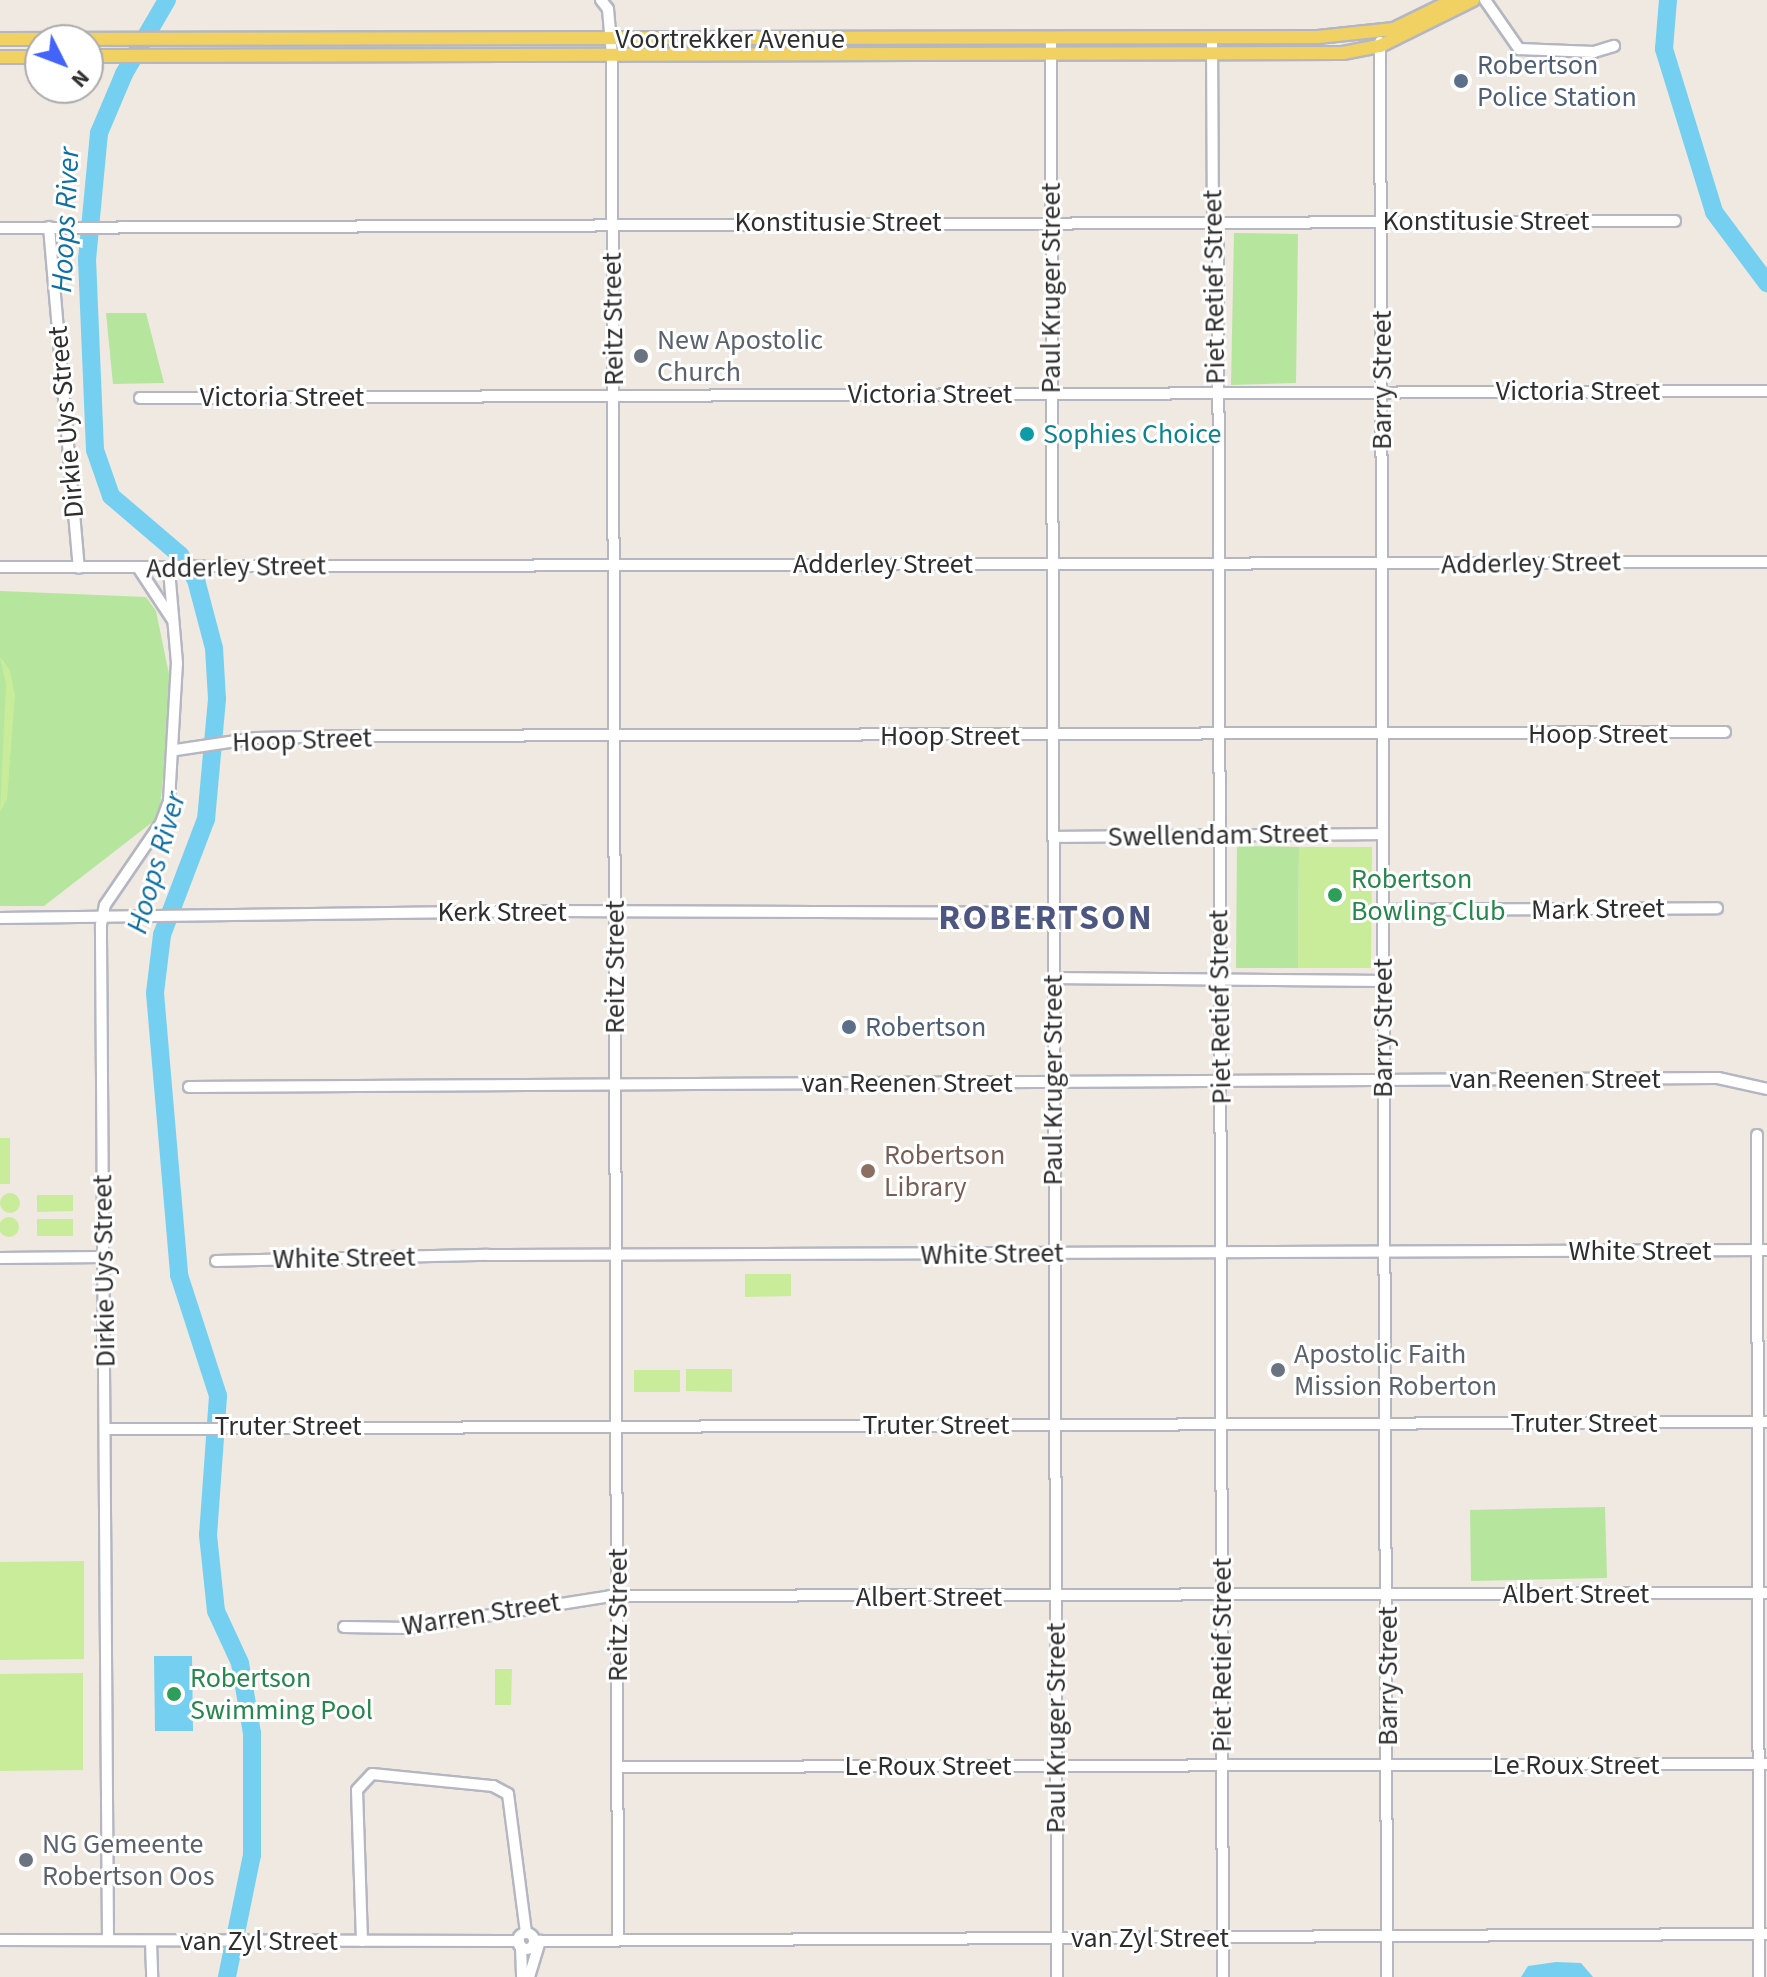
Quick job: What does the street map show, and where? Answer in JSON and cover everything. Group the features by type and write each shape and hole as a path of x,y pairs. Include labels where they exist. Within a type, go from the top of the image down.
{"main road":[{"name":"Voortrekker Avenue","path":"104,40 1212,38 1381,32 1453,0"},
{"name":"Voortrekker Avenue","path":"104,55 514,58 1343,53 1380,46 1473,0"},
{"path":"446,38 447,58"},
{"path":"514,58 515,38"},
{"name":"Voortrekker Avenue","path":"0,39 24,39"},
{"path":"275,41 276,58"},
{"path":"0,57 24,57"}],"street":[{"name":"Reitz Street","path":"601,0 608,9 612,56 618,1937"},
{"path":"1485,0 1519,49 1594,52 1614,46"},
{"name":"Barry Street","path":"1381,32 1382,981 1388,1423 1387,1977"},
{"name":"Piet Retief Street","path":"1212,38 1219,735 1223,1977"},
{"name":"Paul Kruger Street","path":"1051,40 1057,1977"},
{"name":"Konstitusie Street","path":"0,228 611,223 1675,221"},
{"name":"Dirkie Uys Street","path":"49,227 79,568"},
{"name":"Victoria Street","path":"140,398 1767,391"},
{"name":"Adderley Street","path":"0,567 169,569 1767,562"},
{"path":"139,569 173,621"},
{"path":"102,917 166,814 176,750 169,569"},
{"name":"Hoop Street","path":"176,750 230,741 1725,732"},
{"name":"Swellendam Street","path":"1053,837 1383,834"},
{"name":"Mark Street","path":"1383,910 1717,908"},
{"name":"Kerk Street","path":"0,918 615,912 1053,913"},
{"name":"Dirkie Uys Street","path":"102,917 108,1940"},
{"path":"1053,978 1382,981"},
{"name":"van Reenen Street","path":"189,1087 1718,1078 1767,1089"},
{"path":"1757,1135 1762,1250 1763,1934 1759,1977"},
{"name":"White Street","path":"216,1261 1762,1250"},
{"path":"0,1258 104,1257"},
{"name":"Truter Street","path":"106,1429 209,1426 1762,1422"},
{"name":"Albert Street","path":"618,1596 1762,1593"},
{"name":"Warren Street","path":"344,1627 409,1628 618,1596"},
{"name":"Le Roux Street","path":"617,1767 1762,1764"},
{"path":"362,1941 357,1790 372,1774 493,1786 508,1794 528,1940 529,1977"},
{"name":"van Zyl Street","path":"0,1940 251,1942 618,1937 1223,1938 1763,1934"},
{"path":"522,1977 528,1940"},
{"path":"151,1942 152,1977"}],"green space":[{"path":"1234,233 1298,234 1296,383 1231,385"},
{"path":"106,313 146,313 164,383 113,384"},
{"path":"0,591 146,597 156,611 172,689 159,817 44,906 0,906"},
{"path":"0,657 10,670 15,696 7,799 0,812 6,684"},
{"path":"1237,846 1299,847 1298,968 1236,968"},
{"name":"Robertson Bowling Club","path":"1299,847 1372,847 1371,968 1298,968"},
{"path":"0,1138 10,1138 10,1184 0,1184"},
{"path":"10,1193 17,1196 20,1203 17,1210 10,1213 3,1210 0,1203 3,1196"},
{"path":"37,1195 73,1195 73,1211 37,1212"},
{"path":"9,1217 16,1220 19,1227 16,1234 9,1237 2,1234 -1,1227 2,1220"},
{"path":"37,1219 73,1219 73,1236 37,1236"},
{"path":"745,1274 791,1274 791,1296 745,1297"},
{"path":"686,1369 732,1369 732,1392 686,1391"},
{"path":"634,1370 680,1370 680,1392 634,1392"},
{"path":"1605,1507 1607,1578 1471,1581 1470,1510"},
{"path":"84,1561 84,1659 0,1660 0,1562"},
{"path":"495,1669 512,1669 511,1705 495,1705"},
{"path":"83,1673 83,1770 0,1771 0,1674"}],"water":[{"name":"Robertson Swimming Pool","path":"154,1656 192,1656 193,1731 155,1731"},
{"path":"1556,1962 1581,1963 1593,1977 1521,1977 1528,1966"}],"waterway":[{"name":"Hoops River","path":"167,0 124,74 99,133 87,259 95,450 111,496 180,555 196,580 214,648 217,699 206,819 162,935 155,993 179,1275 218,1396 208,1535 216,1611 240,1663 252,1733 252,1855 227,1977"},
{"path":"1668,0 1664,49 1714,212 1767,283"}],"place":[{"name":"Robertson Police Station","path":"1461,81"},
{"name":"New Apostolic Church","path":"641,356"},
{"name":"Sophies Choice","path":"1027,434"},
{"name":"Robertson Bowling Club","path":"1335,895"},
{"name":"Robertson","path":"849,1027"},
{"name":"Robertson Library","path":"868,1171"},
{"name":"Apostolic Faith Mission Roberton","path":"1278,1370"},
{"name":"Robertson Swimming Pool","path":"174,1694"},
{"name":"NG Gemeente Robertson Oos","path":"26,1860"}],"district":[{"name":"ROBERTSON","path":"1046,918"}]}
